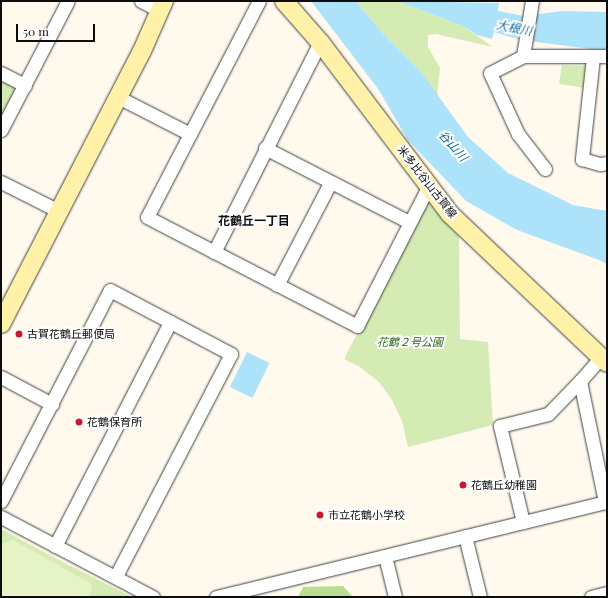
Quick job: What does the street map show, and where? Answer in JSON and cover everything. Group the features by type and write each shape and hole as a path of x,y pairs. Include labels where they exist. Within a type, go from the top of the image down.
{"main road":[{"name":"米多比谷山古賀線","path":"284,1 320,42 450,214 604,360"},
{"path":"1,324 118,97 162,6"}],"street":[{"path":"1,130 68,1"},
{"path":"141,1 162,6"},
{"path":"259,1 147,218 357,326 428,186"},
{"path":"522,56 532,2"},
{"path":"214,252 265,148 320,42"},
{"path":"545,169 518,134 490,73 522,56 607,56"},
{"path":"593,57 582,159 600,164 607,163"},
{"path":"1,73 25,85"},
{"path":"118,97 190,134"},
{"path":"265,148 330,183 409,222"},
{"path":"1,182 59,211"},
{"path":"278,285 330,183"},
{"path":"1,501 110,290 231,354 116,576"},
{"path":"55,546 170,322"},
{"path":"523,522 500,426 548,414 580,381 604,360"},
{"path":"1,377 52,404"},
{"path":"216,597 606,502 580,381"},
{"path":"1,517 116,576 153,597"},
{"path":"465,536 480,597"},
{"path":"385,556 396,597"},
{"path":"591,597 607,593"}],"green space":[{"path":"356,1 397,1 463,26 493,47 436,34 428,35 428,47 440,68 437,97 421,72 377,27"},
{"path":"562,65 586,66 586,88 559,84"},
{"path":"1,78 16,86 17,90 1,121"},
{"name":"花鶴２号公園","path":"426,200 459,236 460,339 488,342 493,425 408,447 402,421 392,400 379,382 360,367 344,359"},
{"path":"1,529 61,561 132,597 1,597"},
{"path":"13,540 92,584 90,597 1,597 1,544"},
{"path":"343,586 353,597 298,597 303,587"}],"water":[{"name":"谷山川","path":"311,1 356,1 377,27 421,72 468,137 508,173 573,205 607,211 607,264 517,230 466,201 407,139 379,90"},
{"name":"大根川","path":"397,1 499,3 498,11 524,16 562,11 607,12 607,51 521,40 494,32 492,39 477,35 463,26"},
{"path":"247,352 269,363 252,398 230,387"}],"place":[{"name":"古賀花鶴丘郵便局","path":"19,334"},
{"name":"花鶴保育所","path":"79,422"},
{"name":"花鶴丘幼稚園","path":"463,485"},
{"name":"市立花鶴小学校","path":"320,515"}],"district":[{"name":"花鶴丘一丁目","path":"254,221"}]}
